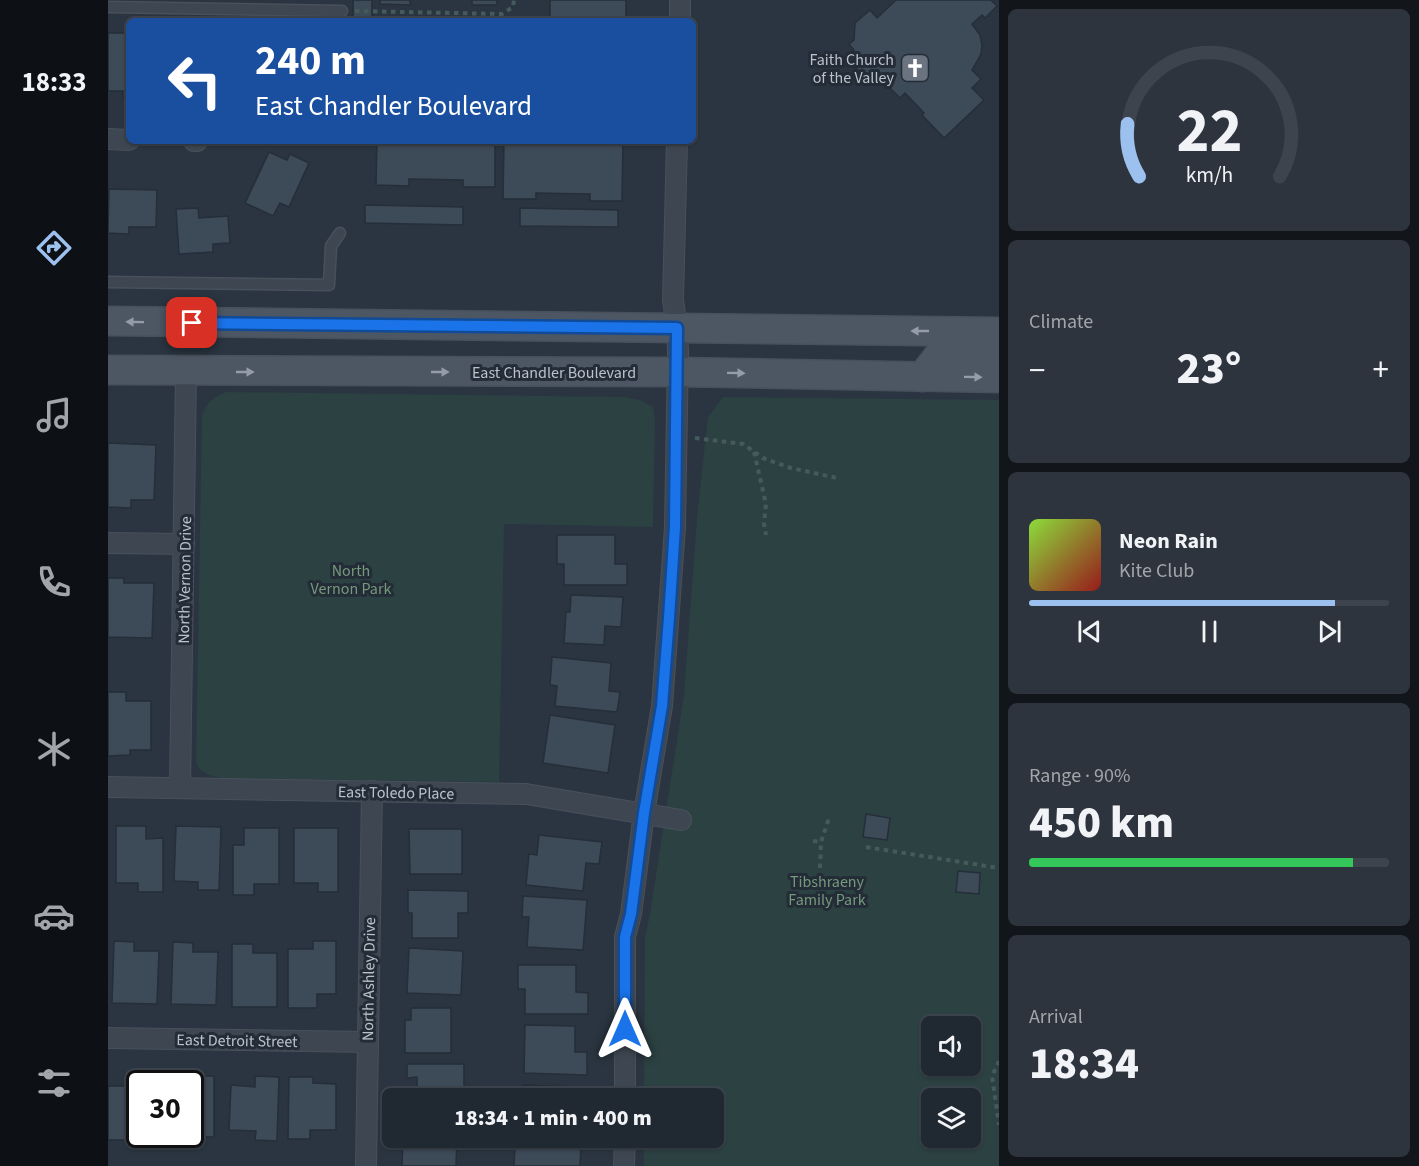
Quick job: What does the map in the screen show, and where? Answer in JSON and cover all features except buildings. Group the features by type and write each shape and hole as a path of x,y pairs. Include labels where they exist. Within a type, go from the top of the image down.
{"main road":[{"path":"108,321 999,332"},
{"path":"922,377 940,354 999,354"},
{"name":"East Chandler Boulevard","path":"108,370 677,372 999,378"}],"street":[{"path":"680,18 681,0"},
{"path":"108,139 126,140"},
{"path":"625,1088 625,937 631,914 644,813 662,706 675,527 677,328 673,300 677,144"},
{"name":"North Vernon Drive","path":"180,788 186,372"},
{"path":"108,543 184,544"},
{"name":"East Toledo Place","path":"108,787 526,794 681,820"},
{"name":"North Ashley Drive","path":"366,1166 372,791"},
{"name":"East Detroit Street","path":"108,1038 367,1042"},
{"path":"624,1166 625,1148"}],"lane":[{"path":"108,7 342,11"},
{"path":"108,282 329,285 331,246 340,233"}],"path":[{"path":"342,11 502,14 513,7 514,0"},
{"path":"676,436 717,439 743,444 763,458 790,468 837,478"},
{"path":"754,452 766,504 764,524 766,535"},
{"path":"820,867 821,842 829,818"},
{"path":"813,842 821,842"},
{"path":"866,847 999,868"},
{"path":"999,1061 992,1076 999,1125"}],"green space":[{"name":"North Vernon Park","path":"226,392 624,397 640,400 653,407 655,420 653,527 504,524 499,782 221,778 200,770 196,763 202,415 211,400"},
{"name":"Tibshraeny Family Park","path":"723,397 999,400 999,1166 644,1166 644,1148 724,1148 724,1088 644,1088 645,937 684,695 697,518 708,417"}],"place":[{"name":"Faith Church of the Valley","path":"915,68"}],"route":[{"path":"192,323 677,328 675,527 669,618 662,706 644,813 631,914 625,937 625,1029"}]}
